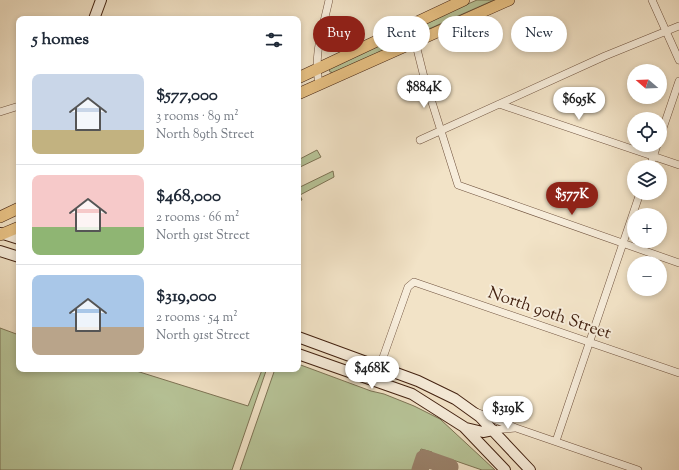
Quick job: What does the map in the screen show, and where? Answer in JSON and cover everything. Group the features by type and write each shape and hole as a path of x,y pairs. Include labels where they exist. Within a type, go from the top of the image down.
{"main road":[{"path":"95,16 101,0"},
{"path":"429,16 464,0"},
{"path":"430,34 509,0"},
{"path":"301,77 373,42"},
{"path":"301,93 390,52"},
{"path":"0,217 16,209"},
{"path":"1,234 16,228"},
{"path":"1,234 16,239"},
{"path":"0,251 16,256"},
{"path":"301,338 418,381 455,399 493,430 530,470"},
{"path":"301,355 412,394 464,427 505,470"},
{"path":"464,427 483,432 493,430"}],"street":[{"path":"319,84 316,70 317,55 328,0"},
{"path":"652,0 679,60"},
{"path":"420,140 605,56 679,26"},
{"path":"418,52 440,131 458,185 679,263"},
{"path":"667,116 679,81"},
{"path":"499,104 679,165"},
{"path":"0,112 16,107"},
{"path":"652,160 654,152"},
{"path":"556,441 591,342 638,200"},
{"name":"North 90th Street","path":"380,367 410,284 414,282 433,287 679,373"},
{"path":"375,380 380,367"},
{"path":"468,409 503,421 516,428 638,470"},
{"path":"493,430 516,428"}],"green space":[{"path":"477,0 494,0 458,16 440,16"},
{"path":"438,17 438,25 430,28 430,21"},
{"path":"373,48 373,52 380,52 335,73 330,72 329,69"},
{"path":"317,150 321,157 301,167 301,158"},
{"path":"333,171 334,177 301,194 301,187"},
{"path":"0,328 16,334 16,372 140,372 248,406 261,372 266,372 232,470 0,470"},
{"path":"301,365 371,391 384,394 414,406 440,419 495,470 482,470 453,460 452,462 432,455 432,452 421,449 413,470 240,470 274,372 301,372"}],"taxiway":[{"path":"420,470 424,458 450,467"}]}
